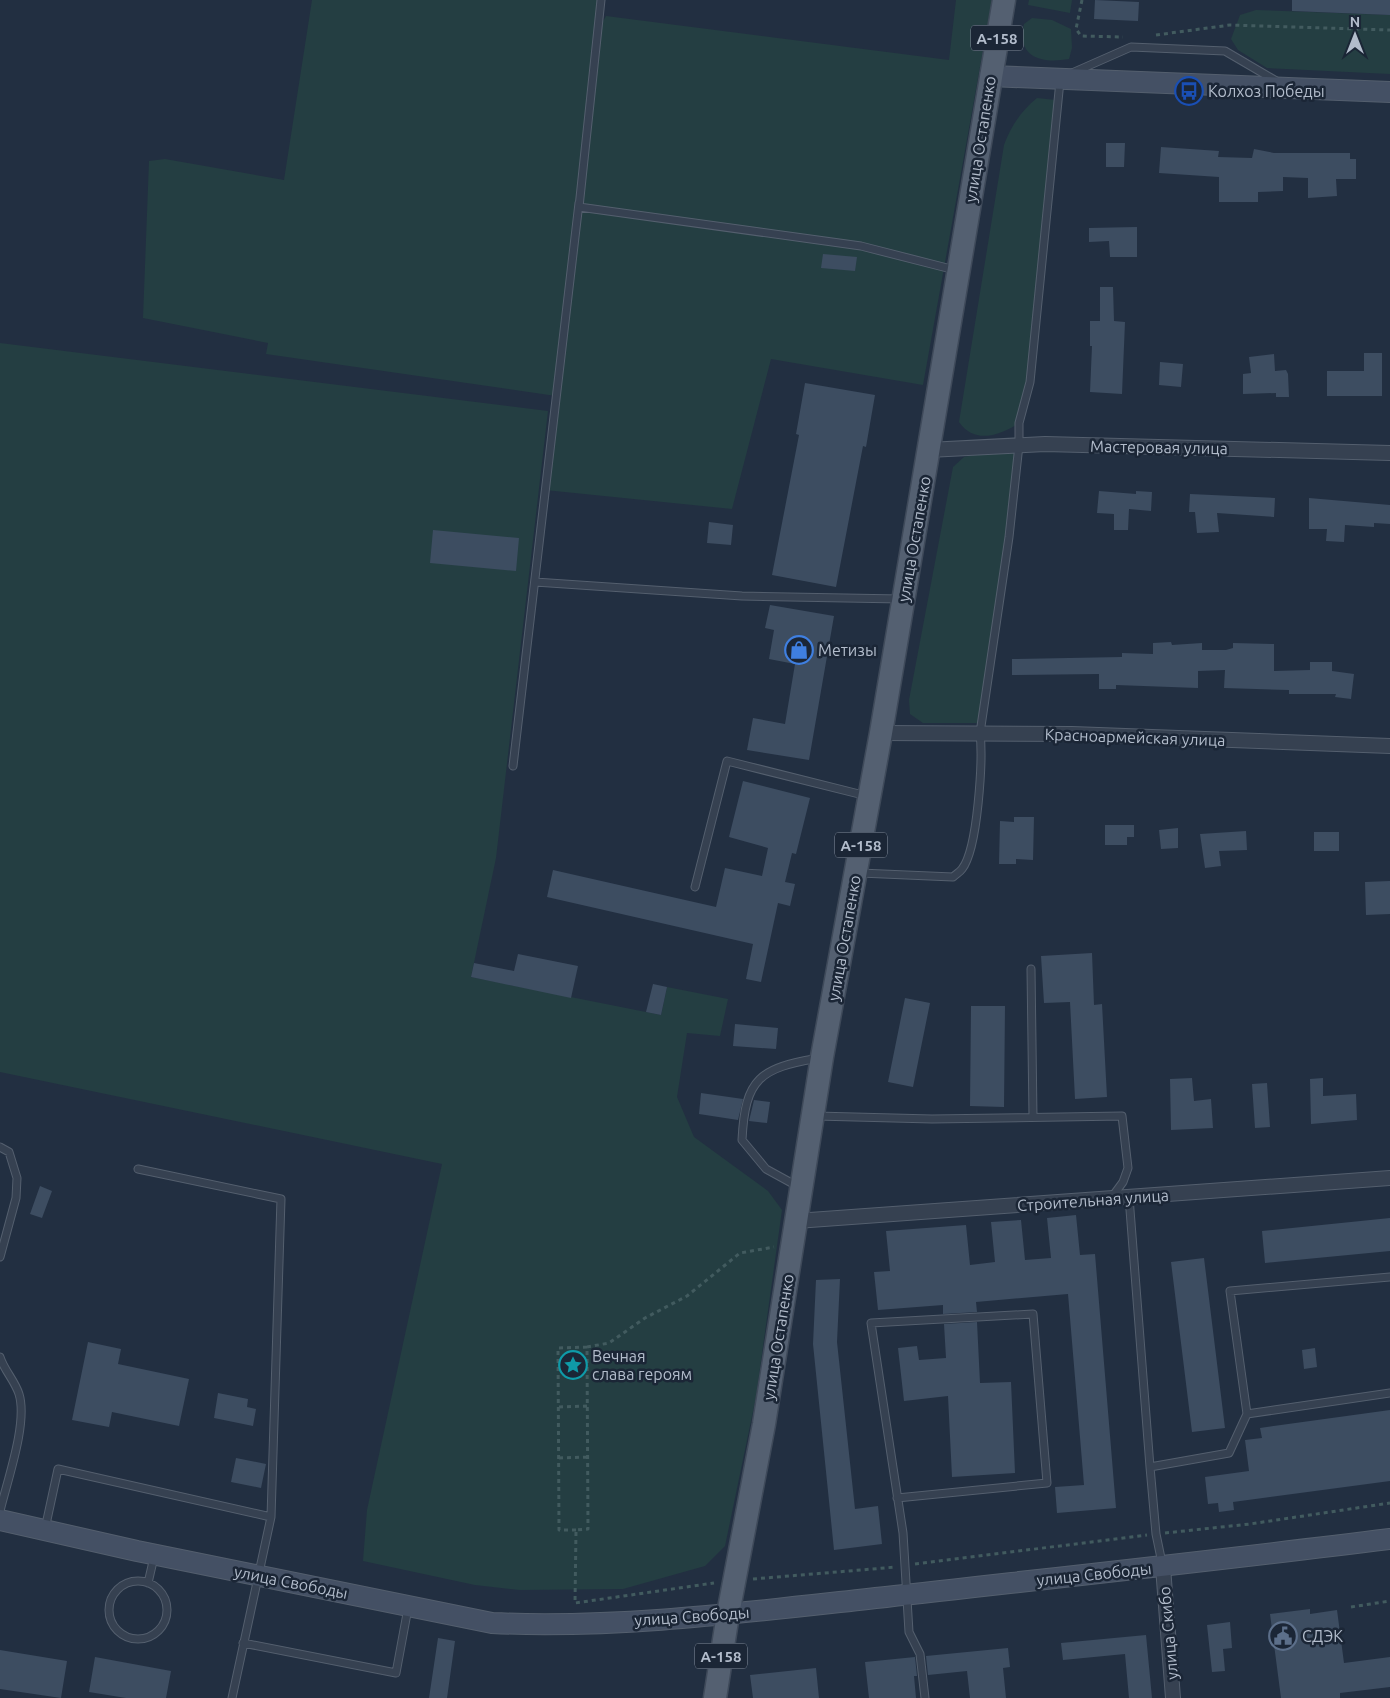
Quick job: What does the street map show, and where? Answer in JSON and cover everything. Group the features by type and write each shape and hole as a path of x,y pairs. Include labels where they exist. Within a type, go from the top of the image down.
{"main road":[{"name":"улица Остапенко","path":"715,1698 734,1580 764,1424 822,1057 870,797 1004,0"}],"street":[{"path":"990,76 1390,92"},
{"name":"Мастеровая улица","path":"928,450 1045,444 1390,453"},
{"name":"Красноармейская улица","path":"881,733 1072,734 1390,746"},
{"name":"Строительная улица","path":"796,1221 1390,1178"},
{"name":"улица Свободы","path":"0,1520 155,1554 492,1623 548,1626 728,1614 1163,1567 1390,1538"},
{"name":"улица Скибо","path":"1163,1567 1173,1698"}],"lane":[{"path":"513,766 601,0"},
{"path":"856,873 953,877 962,869 970,850 982,754 980,733 1009,537 1019,445 1019,423 1030,382 1055,110 1060,79 1132,47 1141,47 1225,51 1289,88"},
{"path":"579,203 578,207 861,246 958,271"},
{"path":"535,582 742,596 903,599"},
{"path":"695,887 727,761 870,797"},
{"path":"1031,969 1033,1118"},
{"path":"802,1188 766,1169 742,1140 743,1111 753,1084 760,1079 782,1064 822,1057"},
{"path":"813,1116 932,1119 1122,1116 1128,1168 1123,1182 1111,1198"},
{"path":"0,1147 9,1152 17,1178 16,1198 0,1258"},
{"path":"138,1169 281,1199 271,1517 242,1643 232,1698"},
{"path":"1130,1197 1150,1467 1156,1534 1163,1567"},
{"path":"1150,1467 1229,1453 1247,1414 1230,1291 1390,1276"},
{"path":"897,1498 1047,1483 1033,1314 871,1323 902,1533 909,1632 920,1654 925,1698"},
{"path":"0,1356 3,1367 19,1393 22,1417 0,1511"},
{"path":"1247,1414 1390,1393"},
{"path":"44,1530 58,1469 271,1517"},
{"path":"148,1583 155,1554"},
{"path":"138,1581 148,1583 163,1595 167,1614 158,1632 141,1639 132,1639 116,1629 109,1612 110,1603 114,1595 129,1583 138,1581"},
{"path":"242,1643 396,1673 409,1606"}],"path":[{"path":"1082,0 1076,29 1081,36 1126,38"},
{"path":"1154,35 1230,25 1390,30"},
{"path":"587,1346 588,1529 558,1530 558,1348 609,1343 645,1318 687,1296 740,1252 792,1244"},
{"path":"558,1407 587,1406"},
{"path":"558,1458 587,1456"},
{"path":"576,1530 574,1603 734,1580 904,1566 1250,1524 1390,1503"},
{"path":"1351,1607 1390,1601"}],"green space":[{"path":"312,0 601,0 598,30 606,16 949,60 956,0 992,0 923,385 771,359 732,509 545,490 556,396 266,354 268,343 143,318 149,161 165,159 284,180"},
{"path":"1029,0 1072,0 1070,13 1028,5"},
{"path":"1256,10 1390,15 1390,74 1267,68 1238,50 1231,39 1240,15"},
{"path":"1032,18 1052,20 1071,29 1072,48 1069,59 1040,59 1027,51 1022,35 1024,24"},
{"path":"1037,98 1056,100 1030,382 1019,423 996,434 980,436 972,434 959,422 1004,145 1017,119"},
{"path":"0,343 548,411 496,858 471,977 661,1015 667,987 728,999 720,1036 687,1033 677,1097 694,1137 768,1191 782,1210 756,1397 725,1546 705,1566 623,1589 520,1590 475,1585 363,1561 367,1510 442,1164 0,1072"},
{"path":"1019,445 981,723 923,723 910,714 909,700 953,467 964,457"}],"building":[{"path":"1095,0 1139,2 1138,21 1094,19"},
{"path":"1292,0 1390,0 1390,15 1292,11"},
{"path":"1106,143 1125,143 1124,167 1106,167"},
{"path":"1161,147 1219,151 1218,157 1252,158 1254,149 1274,153 1350,153 1350,159 1356,159 1356,179 1336,179 1337,196 1308,198 1308,178 1283,177 1283,191 1258,192 1258,202 1219,202 1219,177 1159,173"},
{"path":"1137,227 1137,257 1110,257 1109,241 1089,242 1089,228"},
{"path":"823,254 857,257 855,271 821,268"},
{"path":"1100,287 1113,287 1114,321 1125,322 1122,394 1090,392 1092,346 1090,346 1090,321 1100,321"},
{"path":"1364,353 1382,353 1382,396 1327,396 1327,371 1364,371"},
{"path":"1274,354 1275,371 1286,370 1288,374 1289,397 1276,397 1276,393 1243,394 1243,374 1251,373 1249,357"},
{"path":"1160,362 1183,364 1181,387 1159,385"},
{"path":"805,383 875,395 866,447 863,446 836,587 772,575 799,435 796,434"},
{"path":"1099,491 1136,494 1136,491 1152,492 1151,511 1129,509 1128,530 1114,530 1114,514 1097,513"},
{"path":"1190,494 1275,498 1274,517 1217,513 1219,532 1197,533 1195,512 1189,512"},
{"path":"1309,498 1390,505 1390,524 1374,523 1374,527 1345,525 1344,542 1326,541 1327,529 1309,529"},
{"path":"709,522 733,525 731,545 707,543"},
{"path":"433,530 519,538 516,571 430,563"},
{"path":"770,605 834,616 809,760 747,750 753,718 785,724 795,664 769,659 774,630 765,628"},
{"path":"1171,642 1172,645 1202,643 1202,650 1226,650 1233,648 1233,643 1274,644 1274,671 1310,670 1310,662 1332,662 1332,671 1354,674 1351,699 1335,697 1336,694 1289,694 1289,690 1224,688 1225,670 1198,671 1198,688 1116,685 1116,689 1099,689 1099,674 1012,675 1012,659 1122,657 1122,653 1153,654 1153,643"},
{"path":"743,781 810,798 796,854 792,853 785,882 795,884 790,906 778,903 761,982 746,979 753,944 547,897 553,870 716,907 725,868 762,876 768,848 729,837"},
{"path":"1014,817 1034,817 1033,860 1016,859 1016,864 999,864 1000,821 1014,822"},
{"path":"1105,825 1134,825 1134,837 1127,837 1127,845 1105,845"},
{"path":"1178,828 1178,848 1161,849 1159,830"},
{"path":"1246,831 1247,850 1219,851 1221,866 1205,868 1200,834"},
{"path":"1314,832 1339,832 1339,851 1314,851"},
{"path":"1390,881 1390,914 1366,915 1365,882"},
{"path":"1092,953 1094,1005 1102,1004 1107,1097 1075,1099 1070,1002 1044,1003 1041,956"},
{"path":"518,954 578,966 571,998 471,977 474,963 514,971"},
{"path":"653,984 667,987 661,1015 646,1012"},
{"path":"905,998 930,1003 913,1087 888,1082"},
{"path":"971,1006 1005,1006 1004,1107 970,1106"},
{"path":"735,1024 778,1028 776,1049 733,1046"},
{"path":"1192,1078 1194,1101 1211,1099 1213,1128 1171,1130 1170,1079"},
{"path":"1323,1078 1323,1096 1356,1094 1357,1120 1311,1124 1310,1079"},
{"path":"1267,1083 1270,1127 1255,1128 1252,1084"},
{"path":"701,1093 743,1099 738,1120 699,1114"},
{"path":"754,1100 770,1102 767,1123 749,1121"},
{"path":"40,1186 52,1191 42,1218 30,1214"},
{"path":"1076,1215 1080,1255 1095,1254 1116,1508 1057,1513 1055,1487 1084,1485 1068,1294 976,1302 977,1312 943,1314 943,1305 878,1310 874,1272 890,1271 886,1231 966,1225 970,1265 995,1262 991,1222 1021,1220 1025,1260 1051,1258 1047,1218"},
{"path":"1390,1218 1390,1251 1265,1263 1262,1231"},
{"path":"1204,1258 1225,1428 1192,1432 1171,1262"},
{"path":"840,1279 837,1342 855,1509 878,1506 882,1544 834,1550 813,1344 816,1280"},
{"path":"977,1322 980,1383 1011,1382 1015,1473 952,1477 948,1396 904,1401 898,1348 917,1346 919,1360 946,1358 944,1324"},
{"path":"88,1342 121,1349 118,1364 189,1379 179,1426 112,1412 109,1427 72,1420"},
{"path":"1315,1348 1317,1367 1304,1369 1302,1350"},
{"path":"218,1393 248,1399 247,1407 256,1409 253,1426 214,1418"},
{"path":"1390,1410 1390,1481 1233,1502 1234,1510 1219,1512 1218,1503 1208,1504 1205,1477 1249,1471 1245,1440 1262,1438 1260,1428"},
{"path":"236,1458 266,1464 261,1488 231,1482"},
{"path":"1310,1609 1310,1614 1337,1610 1344,1663 1390,1657 1390,1687 1340,1693 1340,1698 1281,1698 1270,1614"},
{"path":"1230,1622 1232,1648 1223,1649 1225,1671 1212,1672 1207,1625"},
{"path":"1146,1635 1152,1698 1129,1698 1125,1654 1063,1660 1061,1643"},
{"path":"438,1638 455,1641 447,1698 429,1698"},
{"path":"1008,1648 1010,1667 1003,1668 1006,1698 970,1698 967,1671 928,1675 926,1656"},
{"path":"0,1650 67,1661 61,1698 0,1689"},
{"path":"95,1657 171,1671 166,1698 126,1698 89,1692"},
{"path":"915,1657 917,1676 914,1676 916,1698 869,1698 865,1662"},
{"path":"816,1668 819,1698 753,1698 750,1675"}],"place":[{"name":"Колхоз Победы","path":"1189,91"},
{"name":"Метизы","path":"799,650"},
{"name":"Вечная слава героям","path":"573,1365"},
{"name":"СДЭК","path":"1283,1636"}]}
